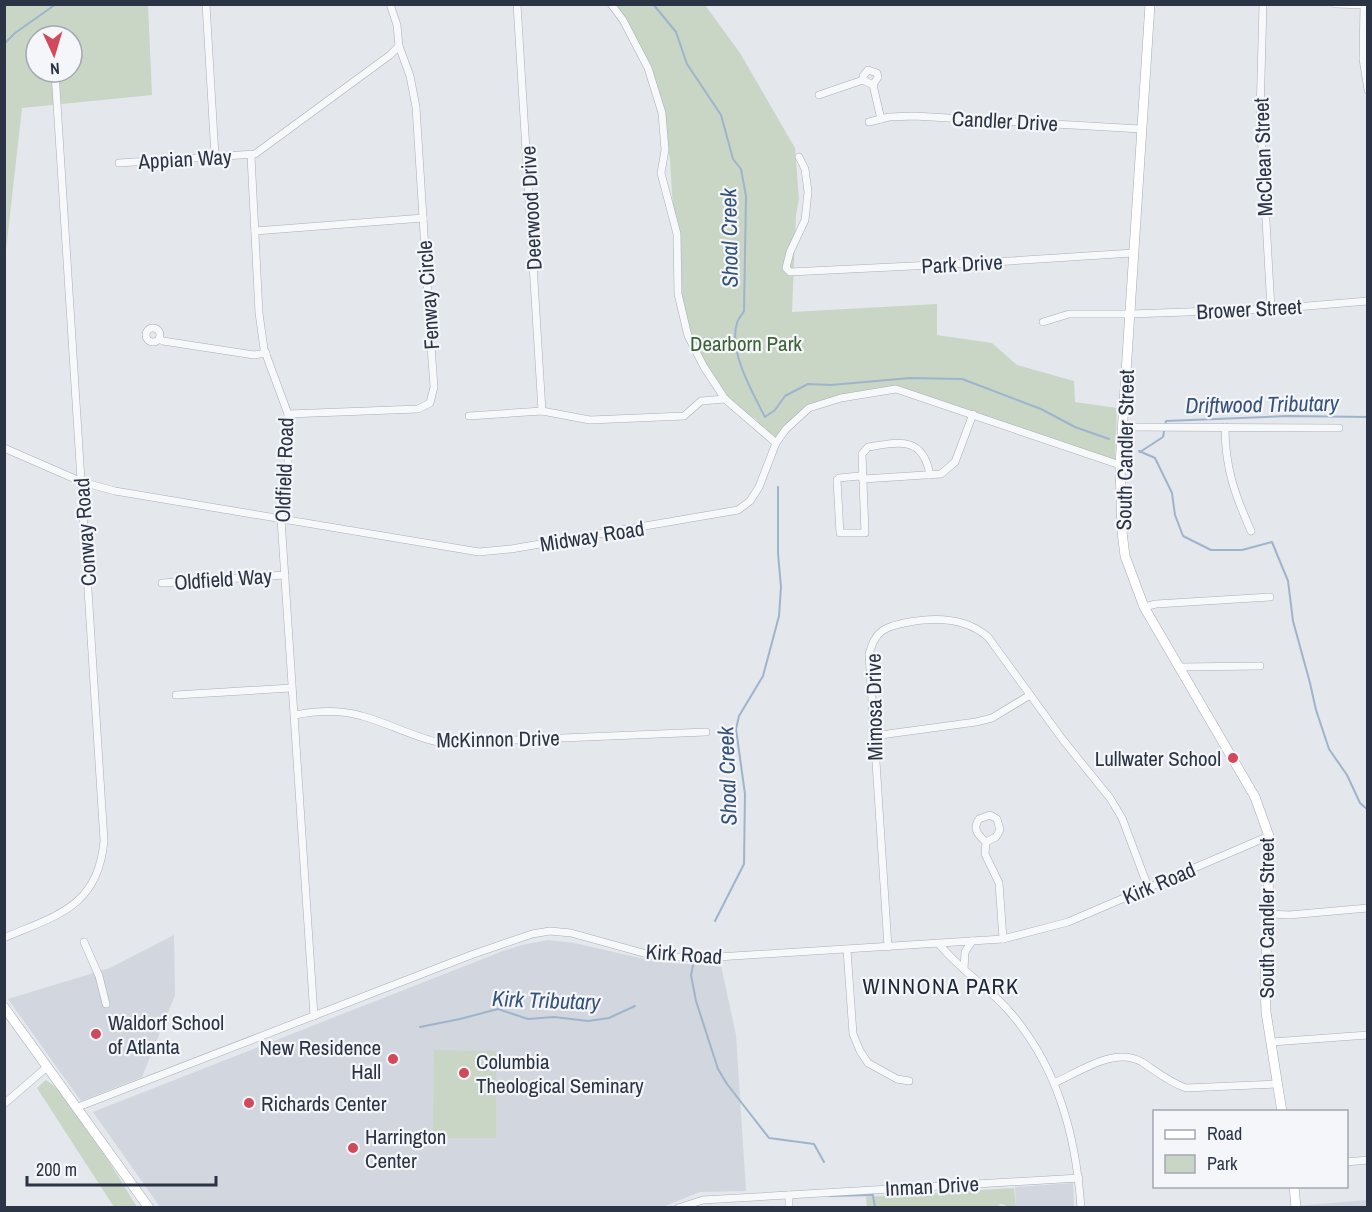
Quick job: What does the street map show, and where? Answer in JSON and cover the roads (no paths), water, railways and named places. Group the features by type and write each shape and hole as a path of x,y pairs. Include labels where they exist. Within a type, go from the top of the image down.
{"main road":[{"name":"South Candler Street","path":"1150,4 1120,465 1122,532 1125,556 1144,607 1255,797 1269,836 1266,1012 1282,1110"},
{"path":"4,1007 149,1208"},
{"path":"1294,1188 1296,1208"}],"street":[{"path":"206,4 215,156"},
{"path":"251,156 390,55 399,46 397,25 390,4"},
{"name":"Deerwood Drive","path":"518,4 542,411"},
{"path":"611,4 623,20 653,80 662,113 665,150 661,173 677,234 680,309 693,349 725,399 776,443"},
{"name":"McClean Street","path":"1263,4 1260,114 1271,309"},
{"path":"1335,4 1366,5 1363,59 1368,90"},
{"name":"Fenway Circle","path":"288,414 405,411 418,409 430,403 434,387 416,107 410,76 399,46"},
{"path":"863,80 868,70 877,73 878,77 873,85 881,119"},
{"path":"819,95 863,80 873,85"},
{"name":"Conway Road","path":"4,938 65,912 80,901 97,875 102,861 103,829 56,84"},
{"name":"Candler Drive","path":"870,122 914,116 1141,129"},
{"name":"Appian Way","path":"119,163 215,156 251,156"},
{"name":"Oldfield Road","path":"251,156 259,313 266,353 288,414 288,463 281,519 314,1016"},
{"name":"Park Drive","path":"799,157 805,169 808,192 804,220 790,252 786,268 790,272 1133,253"},
{"path":"255,231 423,218"},
{"name":"Brower Street","path":"1043,322 1069,314 1271,309 1368,301"},
{"path":"159,339 254,355 266,353"},
{"name":"Midway Road","path":"4,448 82,482 115,491 479,552 511,549 738,510 750,501 759,487 776,443 786,429 809,408 841,398 896,389 1120,465"},
{"path":"469,416 542,411 590,420 684,416 701,401 725,399"},
{"path":"930,476 927,461 921,450 909,445 893,443 868,447 862,454 863,479 865,533 840,533 836,486 839,478 859,476 863,479 930,476 941,474 955,462 973,414"},
{"path":"1123,427 1339,428"},
{"path":"1225,427 1227,465 1239,504 1251,531"},
{"name":"Oldfield Way","path":"162,583 285,575"},
{"path":"1144,607 1156,604 1270,597"},
{"name":"Mimosa Drive","path":"888,947 868,654 873,641 890,626 917,620 944,619 966,623 981,631 995,646 1063,740 1110,798 1122,818 1148,887"},
{"path":"1180,667 1260,666"},
{"path":"176,695 291,688"},
{"path":"873,736 992,718 1030,695"},
{"name":"McKinnon Drive","path":"295,716 306,713 342,712 358,715 442,744 706,732"},
{"name":"Kirk Road","path":"78,1107 471,955 532,934 550,931 571,933 647,954 670,957 737,957 1003,939 1068,922 1269,836"},
{"path":"986,842 985,854 999,883 1003,939"},
{"path":"1268,914 1289,915 1368,908"},
{"path":"964,969 965,952 972,941"},
{"path":"84,942 99,976 106,1004"},
{"path":"939,944 1008,1011 1028,1035 1054,1083 1073,1140 1081,1208"},
{"path":"847,950 853,1034 860,1051 868,1063 897,1080 909,1081"},
{"path":"1272,1042 1368,1035"},
{"path":"1054,1083 1109,1058 1124,1056 1141,1062 1174,1084 1186,1088 1278,1084"},
{"path":"4,1104 47,1067"},
{"path":"1348,1162 1368,1160"},
{"name":"Inman Drive","path":"678,1208 704,1200 1079,1178"},
{"path":"789,1195 789,1208"}],"waterway":[{"path":"4,44 15,33 56,4"},
{"name":"Shoal Creek","path":"653,4 676,32 687,64 721,115 733,159 741,169 746,196 744,311 737,323 736,346 743,372 765,417 775,410 785,396 808,384 831,385 910,378 962,379 1041,409 1075,427 1109,439"},
{"name":"Driftwood Tributary","path":"1140,452 1163,437 1166,421 1288,416 1368,417"},
{"path":"1139,451 1155,458 1172,493 1175,515 1183,536 1211,550 1242,550 1272,542 1288,581 1293,621 1316,710 1329,749 1347,775 1360,803 1368,810"},
{"name":"Shoal Creek","path":"715,921 744,864 745,794 736,729 739,716 763,676 779,616 781,587 778,553 778,487"},
{"name":"Shoal Creek","path":"693,965 691,975 696,1001 718,1069 727,1084 769,1138 814,1144 824,1162"},
{"name":"Kirk Tributary","path":"420,1027 498,1009 528,1019 554,1017 588,1021 609,1018 635,1006"},
{"name":"Shoal Creek","path":"830,1196 873,1195 875,1208"}],"place":[{"name":"Lullwater School","path":"1233,758"},
{"name":"Waldorf School of Atlanta","path":"96,1034"},
{"name":"New Residence Hall","path":"393,1059"},
{"name":"Columbia Theological Seminary","path":"464,1073"},
{"name":"Richards Center","path":"249,1103"},
{"name":"Harrington Center","path":"353,1148"}],"district":[{"name":"WINNONA PARK","path":"941,986"}],"park label":[{"name":"Dearborn Park","path":"746,343"}]}
